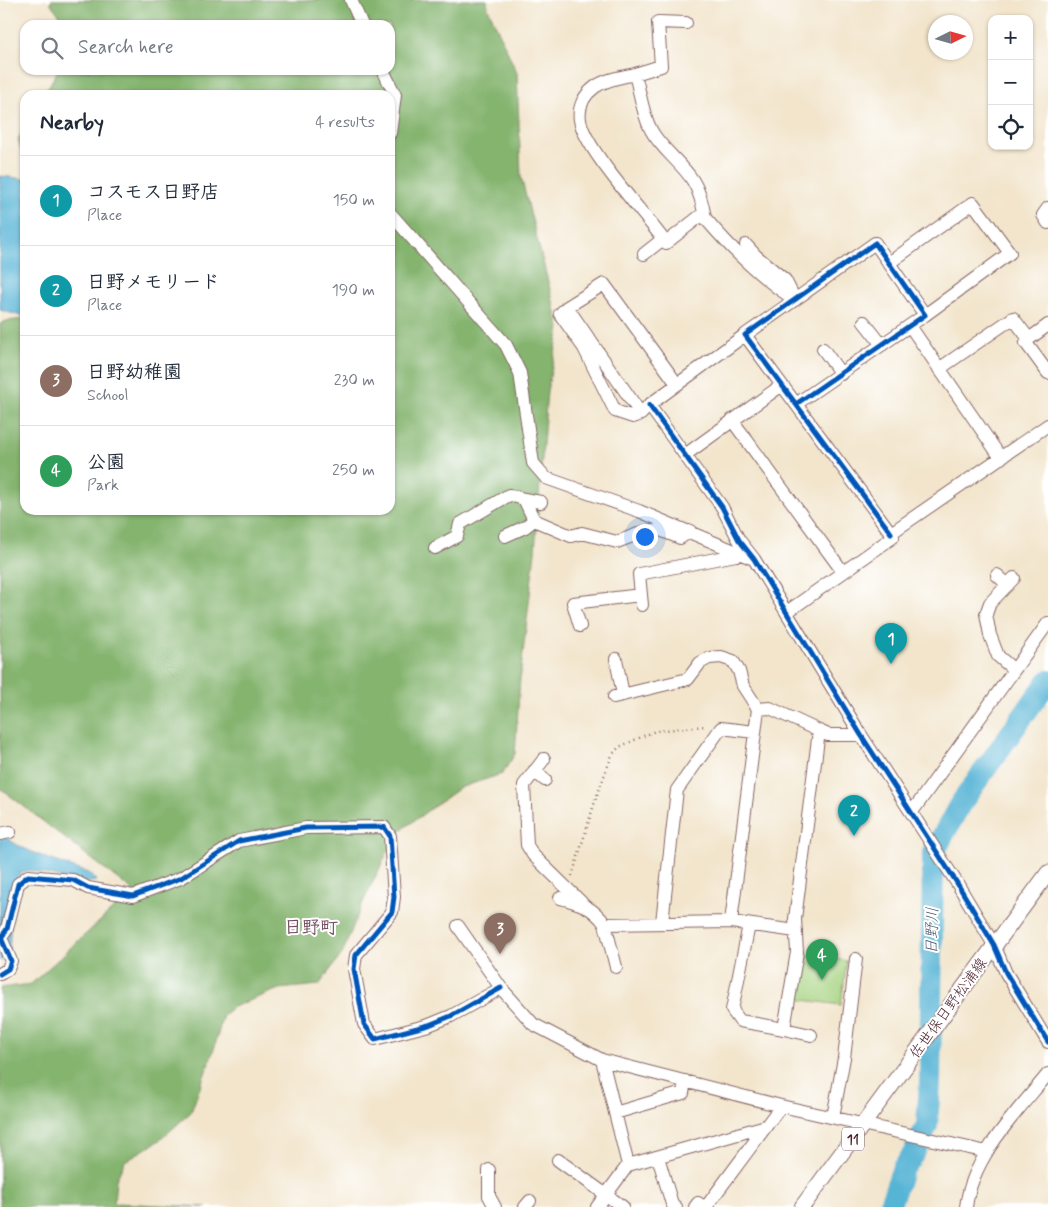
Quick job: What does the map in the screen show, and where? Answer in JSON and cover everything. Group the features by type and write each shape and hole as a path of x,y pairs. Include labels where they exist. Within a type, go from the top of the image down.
{"main road":[{"name":"11","path":"994,945 1048,873"},
{"name":"佐世保日野松浦線","path":"864,1124 994,945"},
{"name":"11","path":"802,1207 864,1124"}],"street":[{"path":"351,0 360,20"},
{"path":"686,23 658,22 661,66 606,81 595,87 585,96 579,110 580,122 589,143 666,242 704,213"},
{"path":"635,74 646,118 652,132 693,181 701,197 705,218 726,243 763,279 795,300"},
{"path":"385,75 393,90"},
{"path":"796,404 910,326 1010,253 973,203 889,263"},
{"path":"1048,208 1043,215 1048,223"},
{"path":"395,219 506,345 520,373 533,463 546,478 690,531 754,559"},
{"path":"644,254 663,239"},
{"path":"677,384 604,284 567,307 560,314 584,348 615,411 633,417 875,243 925,315"},
{"path":"746,244 756,256 785,280 795,300"},
{"path":"567,307 645,409 684,455 722,507 738,540 754,559 861,735 957,883 994,945 1006,973 1048,1042"},
{"path":"939,369 1014,318 1029,339"},
{"path":"864,322 882,345"},
{"path":"1048,325 1026,343 1048,373"},
{"path":"910,326 1001,458"},
{"path":"745,335 893,537 787,612"},
{"path":"823,349 841,374"},
{"path":"684,455 782,384"},
{"path":"732,420 843,572"},
{"path":"891,533 1048,426"},
{"path":"435,548 457,536 460,524 509,495 542,502"},
{"path":"524,499 534,520 571,536 582,533 617,542 643,532 660,530 680,538 690,531"},
{"path":"506,536 525,527 534,520"},
{"path":"580,626 573,604 641,600 639,574 742,554"},
{"path":"997,575 1011,582 990,603 986,614 990,635 998,656 1014,670"},
{"path":"912,812 1048,623"},
{"path":"616,659 618,696 688,679 700,663 709,658 721,657 733,661 739,671 743,686 758,708 731,922"},
{"path":"758,708 770,708 828,735 861,735"},
{"path":"662,922 677,790 721,728 755,732"},
{"path":"784,1029 797,952 795,919 819,731"},
{"path":"544,759 524,785 527,845 564,894 596,912 605,924 616,967"},
{"path":"534,771 545,780"},
{"path":"0,974 8,969 11,961 1,938 7,929 18,884 28,876 73,880 88,888 133,896 181,878 239,841 306,828 384,827 390,836 394,897 392,912 356,955 354,969 364,1024 368,1032 375,1039 429,1025 451,1016 501,988"},
{"path":"605,924 731,922 796,931"},
{"path":"749,925 732,1010 740,1021 811,1035"},
{"path":"458,926 501,988 533,1024 602,1060 782,1106 987,1152"},
{"path":"833,1118 844,1058 856,958"},
{"path":"602,1060 628,1165"},
{"path":"966,1207 968,1191 987,1152 1048,1074"},
{"path":"615,1113 683,1093 685,1081"},
{"path":"694,1207 698,1203 705,1207 782,1106"},
{"path":"597,1207 628,1165 766,1126"},
{"path":"658,1156 672,1204 676,1207"},
{"path":"558,1160 622,1207"},
{"path":"489,1170 489,1196 495,1207"}],"path":[{"path":"564,894 612,755 619,747 655,731 703,728 716,722 721,728"}],"green space":[{"path":"51,0 487,0 488,8 517,73 521,177 560,328 547,391 535,552 520,678 515,754 502,774 459,788 397,833 363,902 342,954 319,985 279,989 233,1007 223,1015 214,1049 191,1112 160,1140 125,1161 116,1180 114,1203 208,1207 0,1207 0,988 31,984 133,891 0,788 0,324 6,321 20,320 20,515 395,515 395,90 47,90 55,75 395,75 395,20 63,20 51,4"},
{"path":"802,954 847,961 841,1005 796,999"}],"water":[{"path":"0,176 20,178 20,316 0,310"},
{"path":"0,832 29,851 91,874 96,881 81,883 29,870 19,874 12,894 9,956 0,961"}],"waterway":[{"name":"日野川","path":"889,1207 903,1168 914,1153 927,1125 930,1083 933,854 959,806 1048,681"}],"cycle path":[{"path":"796,404 925,315 875,243 745,335 891,533"},
{"path":"649,405 722,507 739,540 754,559 861,735 957,883 994,945 1006,973 1048,1042"},
{"path":"0,974 8,969 11,961 1,938 7,929 18,884 28,876 73,880 88,888 133,896 181,878 239,841 306,828 384,827 390,836 394,897 392,912 356,955 354,969 364,1024 375,1039 429,1025 451,1016 501,988"}],"place":[{"name":"コスモス日野店","path":"891,664"},
{"name":"日野メモリード","path":"854,836"},
{"name":"日野幼稚園","path":"500,954"},
{"name":"公園","path":"822,980"}],"district":[{"name":"日野町","path":"311,927"}]}
